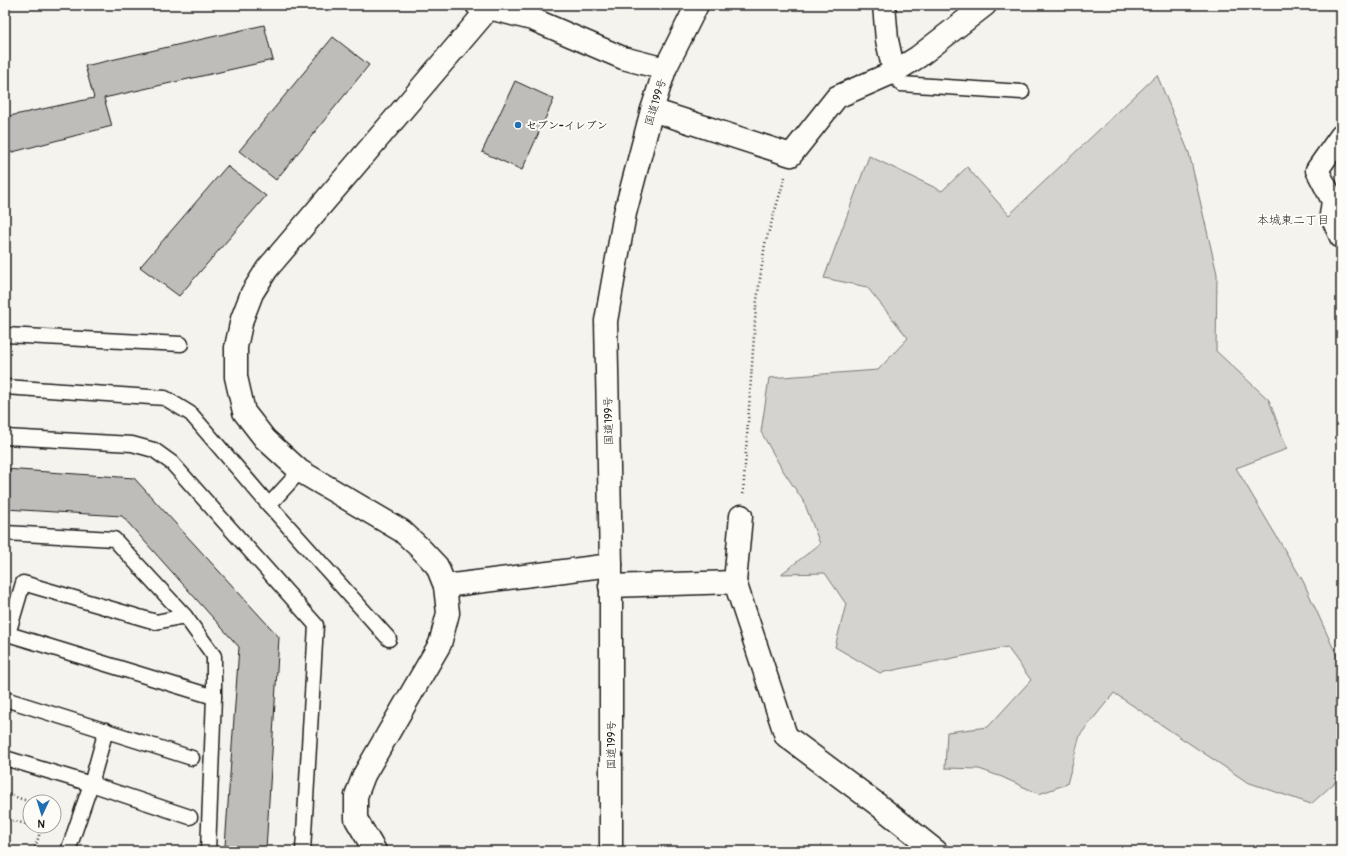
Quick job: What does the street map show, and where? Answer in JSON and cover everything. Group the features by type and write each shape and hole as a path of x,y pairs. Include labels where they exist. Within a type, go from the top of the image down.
{"main road":[{"name":"国道199号","path":"611,851 610,575 606,321 625,213 652,110 665,69 697,5"},
{"path":"884,5 887,40 894,72"},
{"path":"652,110 791,155 837,96 894,72 918,56 984,5"},
{"path":"375,851 356,819 356,796 364,776 440,644 448,613 445,586 437,566 402,531 300,471 266,439 244,412 236,377 236,347 242,319 252,293 267,269 483,6 532,19 623,58 665,69"},
{"path":"1341,136 1317,170 1333,201 1331,215 1341,238"},
{"path":"741,516 735,582 786,736 877,804 936,851"},
{"path":"445,586 610,575 735,582"}],"lane":[{"path":"894,72 901,84 1022,92"},
{"path":"5,335 181,344"},
{"path":"5,387 165,398 191,414 389,639"},
{"path":"5,437 132,444 154,450 172,463 316,625 303,851"},
{"path":"269,504 300,471"},
{"path":"5,533 114,539 184,616 214,656 214,697 208,851"},
{"path":"184,616 156,622 23,583 8,634 214,697"},
{"path":"5,699 192,758"},
{"path":"68,851 92,784 106,730"},
{"path":"5,758 92,784 190,817"},
{"path":"303,833 314,851"}],"path":[{"path":"741,516 748,439 756,307 765,244 791,155"},
{"path":"5,793 22,799"},
{"path":"5,818 22,823"},
{"path":"34,851 39,834"}],"shaded area":[{"path":"1157,75 1189,153 1217,274 1216,351 1269,400 1287,449 1236,468 1303,581 1341,665 1341,777 1311,804 1247,782 1114,693 1080,735 1067,784 1039,794 1002,777 979,769 945,768 947,732 988,727 1031,680 1007,647 880,673 835,647 846,604 825,573 781,574 820,544 804,502 782,469 761,432 769,378 878,370 908,338 867,287 824,278 869,156 942,191 967,167 1009,215"}],"building":[{"path":"264,25 273,60 104,98 112,126 5,154 5,117 94,98 85,66"},
{"path":"333,37 369,65 276,180 239,151"},
{"name":"セブン-イレブン","path":"515,81 554,99 522,170 482,152"},
{"path":"227,166 266,196 179,296 140,267"},
{"path":"5,469 134,478 279,637 266,850 225,846 239,647 122,516 5,509"}],"place":[{"name":"セブン-イレブン","path":"518,125"}],"district":[{"name":"本城東二丁目","path":"1293,220"}]}
